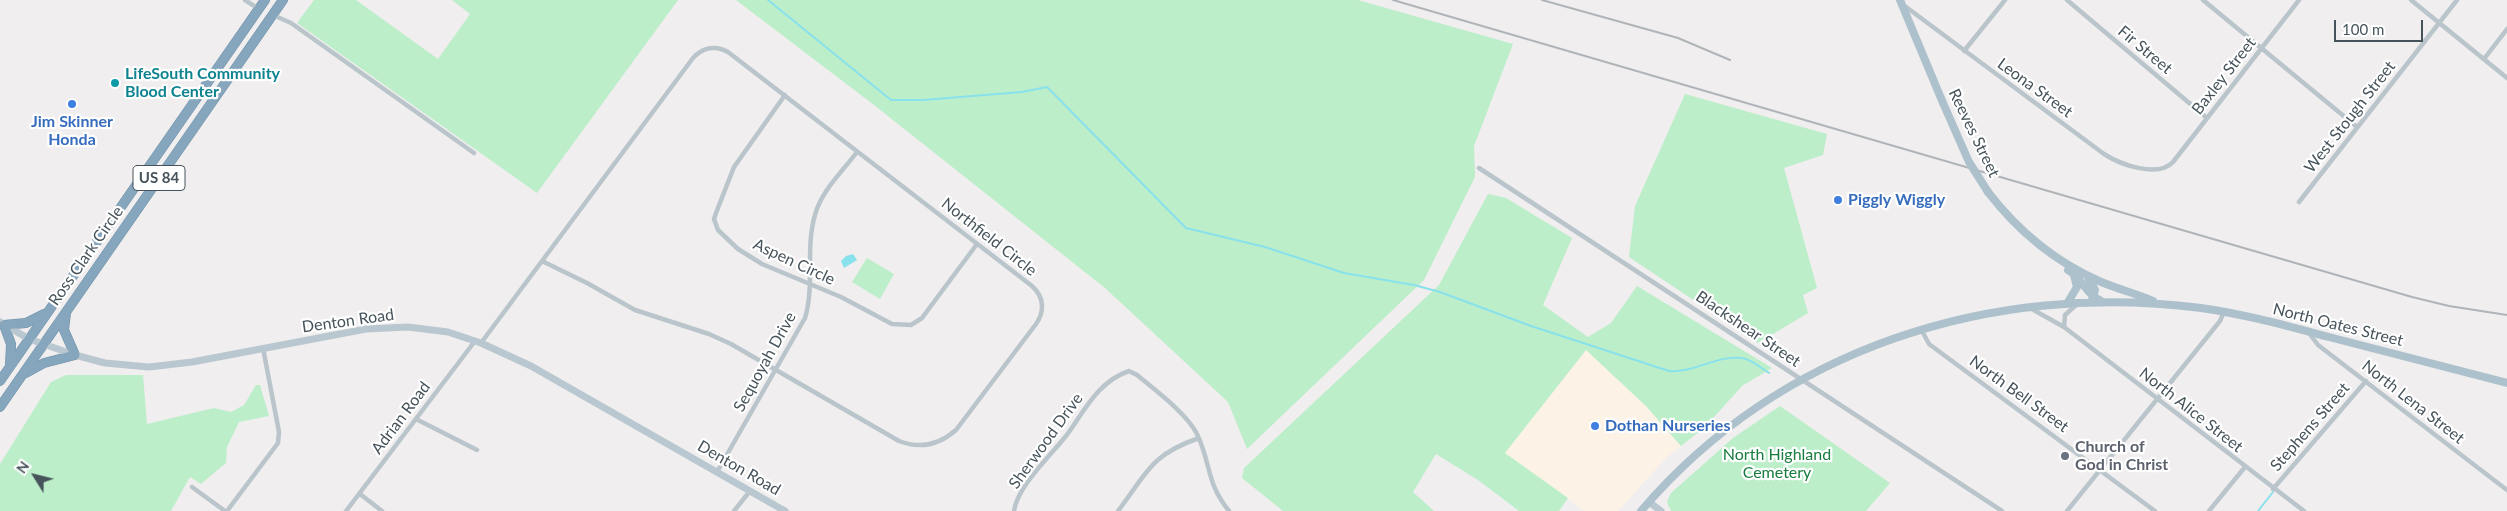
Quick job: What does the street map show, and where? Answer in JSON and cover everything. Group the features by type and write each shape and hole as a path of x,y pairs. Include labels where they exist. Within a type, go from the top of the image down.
{"highway":[{"name":"Ross Clark Circle","path":"0,381 265,0"},
{"name":"Ross Clark Circle","path":"0,407 283,0"},
{"path":"259,9 273,15"},
{"path":"203,89 215,97"},
{"path":"134,188 142,202"},
{"path":"10,366 11,344 2,324 26,324 49,311"},
{"path":"21,376 44,363 75,355 64,330 66,311"}],"main road":[{"name":"Reeves Street","path":"1899,1 1973,170 1988,192 2017,226 2054,257 2086,275 2160,304"},
{"name":"Reeves Street","path":"2054,257 2059,264 2073,273 2087,300"},
{"path":"2068,302 2077,287 2073,273"},
{"path":"2086,275 2094,286 2087,300"},
{"path":"1641,511 1678,472 1718,438 1801,380 1869,348 1921,329 1986,312 2087,300 2160,304"},
{"name":"North Oates Street","path":"2160,304 2224,312 2507,383"}],"street":[{"path":"245,0 259,9"},
{"path":"1964,51 2005,0"},
{"name":"Fir Street","path":"2066,0 2207,118"},
{"path":"2203,0 2358,127"},
{"name":"Baxley Street","path":"2169,166 2299,0"},
{"path":"2411,0 2507,78"},
{"name":"West Stough Street","path":"2299,202 2457,0"},
{"name":"Leona Street","path":"1899,1 2111,158 2150,169 2169,166"},
{"path":"273,15 291,23 474,153"},
{"path":"2484,59 2507,29"},
{"name":"Northfield Circle","path":"478,342 542,261 693,58 702,50 713,48 725,50 1035,289 1041,300 1042,312 1036,324 960,424 945,438 921,446 899,441 776,370 709,334 635,310 587,283 542,261"},
{"name":"Aspen Circle","path":"785,95 738,159 714,219 722,235 738,249 762,264 810,284 892,324 911,325 922,318 977,244"},
{"name":"Sequoyah Drive","path":"717,472 805,318 810,284 815,213 826,193 858,152"},
{"name":"Blackshear Street","path":"1479,168 2002,511"},
{"path":"2064,327 2065,315 2087,300"},
{"name":"North Alice Street","path":"2026,306 2064,327 2304,511"},
{"path":"2067,511 2220,321 2224,312"},
{"name":"Denton Road","path":"2,324 29,339 75,355 105,363 149,367 192,362 352,331 395,327 434,329 478,342 554,378 785,511"},
{"name":"North Bell Street","path":"1921,329 1929,344 2155,511"},
{"name":"North Lena Street","path":"2308,332 2318,345 2507,490"},
{"name":"Adrian Road","path":"346,511 478,342"},
{"path":"192,486 226,511 278,442 279,432 263,348"},
{"name":"Sherwood Drive","path":"1014,511 1017,500 1043,460 1066,436 1083,408 1109,383 1123,373 1133,372 1186,419 1199,438 1214,490 1229,511"},
{"name":"Stephens Street","path":"2274,489 2366,381"},
{"path":"416,419 477,450"},
{"path":"1118,511 1154,462 1170,450 1199,438"},
{"path":"2210,511 2245,467"},
{"path":"734,511 750,491"},
{"path":"360,494 382,511"},
{"path":"1648,502 1661,511"}],"shaded area":[{"name":"Dothan Nurseries","path":"1586,350 1646,406 1681,446 1667,457 1618,511 1584,511 1505,453"}],"green space":[{"path":"314,0 356,0 438,59 470,14 452,0 678,0 537,193 297,23"},
{"path":"736,0 1358,0 1513,44 1474,146 1475,177 1424,280 1247,449 1228,402 1105,288 874,105"},
{"path":"1685,94 1827,134 1823,155 1784,168 1817,288 1803,295 1808,313 1758,343 1629,257 1635,206"},
{"path":"1488,194 1506,198 1572,238 1543,305 1588,337 1611,323 1637,286 1772,368 1742,386 1706,426 1681,446 1646,406 1586,350 1505,453 1568,498 1559,511 1519,511 1478,480 1436,454 1413,492 1434,511 1283,511 1242,478 1244,468 1439,285"},
{"path":"867,258 894,274 880,299 852,282"},
{"path":"66,375 143,375 147,424 214,408 231,412 244,405 256,385 260,385 269,416 239,422 227,447 226,463 201,484 190,477 171,511 0,511 0,464 51,382"},
{"name":"North Highland Cemetery","path":"1780,406 1890,483 1866,511 1671,511 1667,502 1671,493 1733,438"}],"water":[{"path":"853,254 857,260 844,268 841,261 846,256"}],"waterway":[{"path":"768,0 891,100 923,100 1022,92 1047,87 1186,228 1265,247 1344,273 1414,285 1440,292 1531,326 1669,371 1678,371 1724,359 1742,358 1749,360 1769,373"},
{"path":"2258,511 2273,492"}],"railway":[{"path":"1393,0 2412,297 2449,306 2507,315"},
{"path":"1542,0 1678,38 1730,60"}],"place":[{"name":"LifeSouth Community Blood Center","path":"115,83"},
{"name":"Jim Skinner Honda","path":"72,104"},
{"name":"Piggly Wiggly","path":"1838,200"},
{"name":"Dothan Nurseries","path":"1595,426"},
{"name":"Church of God in Christ","path":"2065,456"}]}
